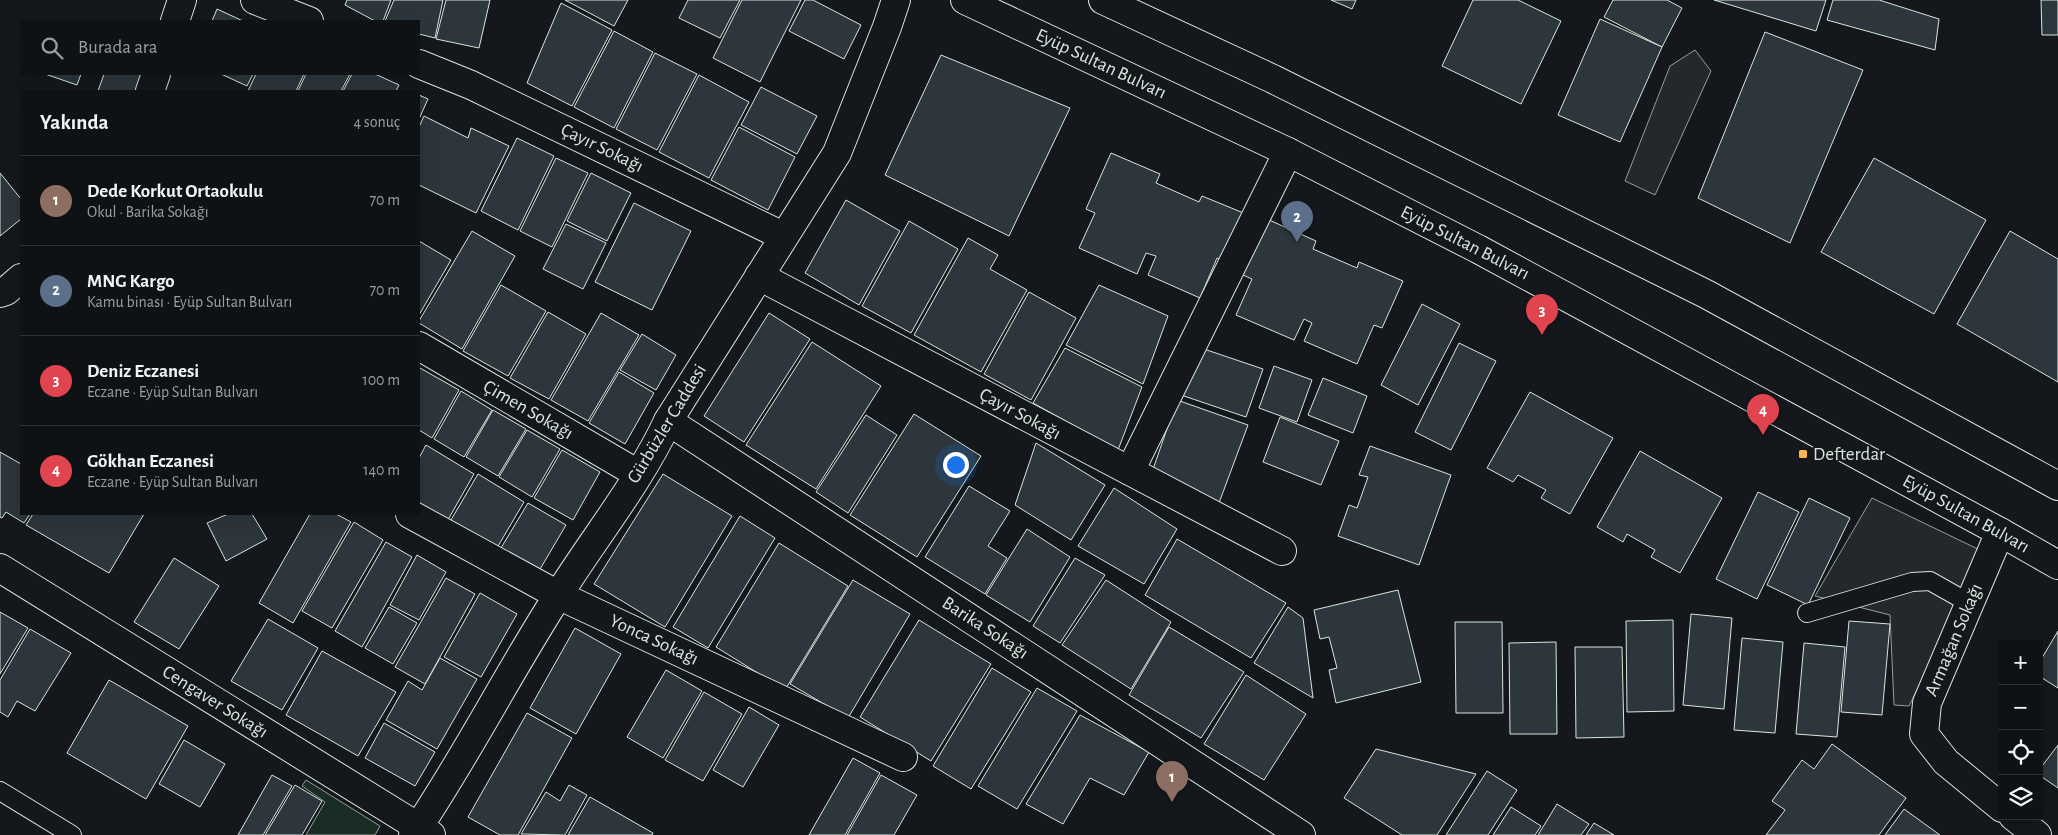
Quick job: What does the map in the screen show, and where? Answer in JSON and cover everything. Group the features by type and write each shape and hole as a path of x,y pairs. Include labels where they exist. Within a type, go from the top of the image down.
{"street":[{"path":"175,20 182,0"},
{"path":"255,0 306,20"},
{"name":"Gürbüzler Caddesi","path":"421,833 558,595 653,453 668,421 783,236 810,199 837,153 896,0"},
{"name":"Eyüp Sultan Bulvarı","path":"965,0 1288,152 1478,249 2058,565"},
{"path":"1104,0 1273,79 1706,294 2058,486"},
{"name":"Çayır Sokağı","path":"420,64 472,85 783,236"},
{"path":"150,90 156,75"},
{"path":"1130,470 1288,152"},
{"name":"Çayır Sokağı","path":"759,276 1282,551"},
{"name":"Çimen Sokağı","path":"420,347 638,474"},
{"name":"Barika Sokağı","path":"668,421 1301,835"},
{"name":"Yonca Sokağı","path":"412,515 558,595 903,757"},
{"name":"Armağan Sokağı","path":"1998,805 1946,762 1924,734 1927,703 2000,532"},
{"name":"Cengaver Sokağı","path":"0,568 421,833"},
{"path":"2017,820 2037,835"}],"lane":[{"path":"1807,613 1912,582 1930,581 1969,603"},
{"path":"0,791 72,835"}],"green space":[{"path":"306,780 380,826 375,835 306,835 325,802 302,786"}],"shaded area":[{"path":"1695,50 1711,71 1655,195 1625,181 1670,66"},
{"path":"1872,498 1986,553 1909,706 1894,705 1890,615 1815,596"}],"building":[{"path":"347,0 391,0 383,20 373,20 345,5"},
{"path":"394,0 443,0 435,38 420,34 420,20 385,20"},
{"path":"446,0 490,0 479,48 436,39"},
{"path":"565,0 628,0 614,26"},
{"path":"688,0 740,0 720,38 679,18"},
{"path":"742,0 801,0 760,82 713,58"},
{"path":"805,0 813,0 861,25 844,59 789,31"},
{"path":"1331,0 1356,0 1352,9"},
{"path":"1473,0 1518,0 1561,21 1521,104 1442,66"},
{"path":"1613,0 1667,0 1682,8 1662,47 1604,17"},
{"path":"1714,0 1826,0 1816,31"},
{"path":"1833,0 1879,0 1939,19 1935,50 1827,20"},
{"path":"2041,0 2058,0 2058,35 2042,35"},
{"path":"561,3 612,30 572,106 527,83"},
{"path":"217,9 241,20 212,20"},
{"path":"1600,19 1662,47 1620,142 1558,115"},
{"path":"614,31 653,52 614,128 574,107"},
{"path":"1765,32 1863,70 1790,243 1698,198"},
{"path":"655,53 697,74 657,150 616,129"},
{"path":"941,55 1070,108 1009,236 885,175"},
{"path":"48,75 81,75 77,85"},
{"path":"104,75 145,75 139,90 98,90"},
{"path":"223,75 252,75 247,86"},
{"path":"256,75 304,75 296,90 248,90"},
{"path":"306,75 349,75 342,90 298,90"},
{"path":"351,75 377,75 399,85 396,90 344,90"},
{"path":"699,75 749,102 709,178 659,152"},
{"path":"761,87 817,116 797,154 741,125"},
{"path":"420,95 428,99 420,117"},
{"path":"424,116 468,138 471,128 509,146 476,213 420,185 420,125"},
{"path":"739,127 795,157 768,210 711,180"},
{"path":"517,138 554,156 518,230 481,211"},
{"path":"1111,153 1160,174 1156,183 1199,202 1202,196 1246,214 1225,262 1217,258 1200,298 1148,275 1156,256 1146,253 1137,274 1079,248 1095,213 1086,209"},
{"path":"556,158 588,173 552,247 520,231"},
{"path":"1874,158 1986,220 1934,314 1821,252"},
{"path":"0,173 20,198 20,220 0,236"},
{"path":"591,173 631,193 607,241 567,221"},
{"path":"846,200 900,231 859,305 805,273"},
{"path":"634,203 691,231 652,310 595,282"},
{"path":"1267,219 1316,241 1313,249 1357,268 1359,262 1403,281 1382,328 1374,325 1357,364 1304,341 1312,323 1304,319 1294,340 1236,315 1252,279 1243,275"},
{"path":"909,221 958,249 911,333 862,306"},
{"path":"566,224 606,243 583,289 543,269"},
{"path":"472,231 515,256 462,349 420,324 420,319"},
{"path":"2010,231 2058,259 2058,382 1957,324"},
{"path":"968,238 998,255 990,269 1027,290 981,372 914,335"},
{"path":"420,242 451,260 420,313"},
{"path":"501,285 546,311 508,376 463,351"},
{"path":"1099,285 1168,316 1143,384 1066,345"},
{"path":"1029,292 1076,318 1031,400 984,374"},
{"path":"1422,304 1460,324 1418,405 1381,385"},
{"path":"548,312 586,334 549,399 510,378"},
{"path":"601,313 639,335 588,421 551,400"},
{"path":"769,313 810,339 744,442 704,416"},
{"path":"642,334 676,355 656,390 620,370"},
{"path":"812,342 881,386 816,489 746,445"},
{"path":"1459,343 1496,361 1451,450 1415,432"},
{"path":"1198,347 1263,369 1246,417 1181,395"},
{"path":"1065,348 1142,387 1118,450 1033,403"},
{"path":"1274,366 1312,380 1297,422 1259,408"},
{"path":"420,368 459,390 432,438 420,431"},
{"path":"619,372 654,393 625,444 589,423"},
{"path":"1323,378 1367,396 1353,433 1308,415"},
{"path":"461,391 492,410 464,457 434,439"},
{"path":"1530,392 1613,438 1570,514 1541,498 1546,490 1518,475 1513,482 1487,468"},
{"path":"1177,400 1248,425 1219,503 1151,475"},
{"path":"493,410 526,429 498,476 466,457"},
{"path":"914,414 981,456 917,557 850,515"},
{"path":"866,415 897,435 848,513 816,492"},
{"path":"1280,417 1339,441 1321,485 1263,462"},
{"path":"527,430 560,449 532,497 499,477"},
{"path":"1036,443 1105,485 1071,540 1015,505"},
{"path":"426,445 474,474 445,525 420,511 420,456"},
{"path":"1370,446 1451,475 1419,565 1338,536 1349,505 1357,508 1368,477 1359,475"},
{"path":"562,450 600,472 573,520 534,498"},
{"path":"1640,451 1722,498 1680,573 1651,557 1655,550 1627,534 1623,542 1597,527"},
{"path":"0,452 20,463 20,515 29,515 24,523 6,512 2,518 0,517"},
{"path":"478,474 524,502 494,553 448,525"},
{"path":"663,474 732,516 665,627 594,584"},
{"path":"969,486 1010,511 988,546 1007,558 985,594 925,557"},
{"path":"1114,488 1177,529 1144,584 1078,546"},
{"path":"1758,492 1799,512 1757,599 1716,579"},
{"path":"1809,498 1850,518 1808,605 1767,585"},
{"path":"528,503 566,525 536,576 498,553"},
{"path":"32,515 143,515 109,573 26,525"},
{"path":"226,515 253,515 267,539 226,561 207,523"},
{"path":"309,515 338,515 351,522 293,623 259,603"},
{"path":"740,516 775,538 708,648 673,627"},
{"path":"354,522 383,540 332,628 302,611"},
{"path":"1027,529 1070,557 1030,622 986,595"},
{"path":"1177,539 1286,603 1251,658 1145,595"},
{"path":"386,542 412,557 362,647 335,631"},
{"path":"779,543 848,586 785,690 716,647"},
{"path":"417,555 446,572 419,620 390,605"},
{"path":"174,558 219,586 179,649 134,622"},
{"path":"1075,558 1105,575 1060,643 1033,626"},
{"path":"446,578 475,594 425,684 395,667"},
{"path":"853,580 910,614 848,718 790,684"},
{"path":"1106,580 1171,622 1131,689 1062,645"},
{"path":"1398,590 1421,682 1336,703 1329,670 1337,668 1329,637 1320,639 1314,610"},
{"path":"480,593 517,614 481,677 444,657"},
{"path":"389,607 417,623 393,664 365,648"},
{"path":"1288,607 1303,618 1313,698 1254,663"},
{"path":"0,612 28,628 0,674"},
{"path":"1691,614 1732,618 1724,709 1683,705"},
{"path":"268,619 318,648 282,710 231,681"},
{"path":"919,620 991,664 931,761 860,717"},
{"path":"1673,620 1674,711 1627,712 1626,621"},
{"path":"1849,621 1890,624 1882,715 1841,712"},
{"path":"1455,622 1502,622 1503,713 1456,713"},
{"path":"1169,627 1244,672 1201,738 1129,695"},
{"path":"575,628 621,654 576,734 530,708"},
{"path":"30,629 71,653 35,711 17,701 8,717 0,712 0,680"},
{"path":"2058,631 2058,688 2043,679 2043,656"},
{"path":"1742,638 1783,642 1775,733 1734,730"},
{"path":"1556,642 1557,734 1510,734 1509,643"},
{"path":"1804,643 1845,647 1837,737 1796,734"},
{"path":"1575,647 1622,647 1624,737 1576,738"},
{"path":"322,651 396,692 358,756 286,715"},
{"path":"440,658 477,679 437,749 386,720 408,681 422,690"},
{"path":"992,668 1031,692 971,789 933,766"},
{"path":"666,670 702,691 663,758 627,737"},
{"path":"1246,675 1306,714 1264,780 1204,744"},
{"path":"109,680 188,726 146,799 67,753"},
{"path":"1037,688 1077,711 1017,809 978,786"},
{"path":"704,692 742,714 703,781 665,760"},
{"path":"749,707 779,725 743,787 713,770"},
{"path":"527,713 572,738 518,835 500,835 468,817"},
{"path":"1080,715 1149,752 1124,795 1090,778 1063,824 1026,804"},
{"path":"384,723 435,752 415,786 365,758"},
{"path":"184,740 225,764 200,807 159,784"},
{"path":"1832,744 1906,798 1879,835 1766,835 1785,810 1772,801 1802,760 1814,769"},
{"path":"2058,745 2058,788 2043,778 2043,765"},
{"path":"1376,749 1476,774 1437,835 1402,835 1344,798"},
{"path":"853,758 880,773 845,835 809,835"},
{"path":"1487,771 1517,790 1488,835 1446,835"},
{"path":"272,775 292,786 263,835 238,835"},
{"path":"881,775 917,795 894,835 847,835"},
{"path":"295,785 322,801 302,835 265,835"},
{"path":"569,785 587,795 565,835 521,834 546,792 560,801"},
{"path":"590,797 653,833 652,835 568,835"},
{"path":"1557,804 1589,824 1581,835 1538,835"},
{"path":"1511,807 1541,826 1535,835 1493,835"},
{"path":"1904,809 1940,835 1885,835"},
{"path":"1594,823 1614,835 1586,835"}],"place":[{"name":"MNG Kargo","path":"1297,242"},
{"name":"Deniz Eczanesi","path":"1542,335"},
{"name":"Gökhan Eczanesi","path":"1763,435"},
{"name":"Defterdar","path":"1803,454"},
{"name":"Dede Korkut Ortaokulu","path":"1172,802"}]}
